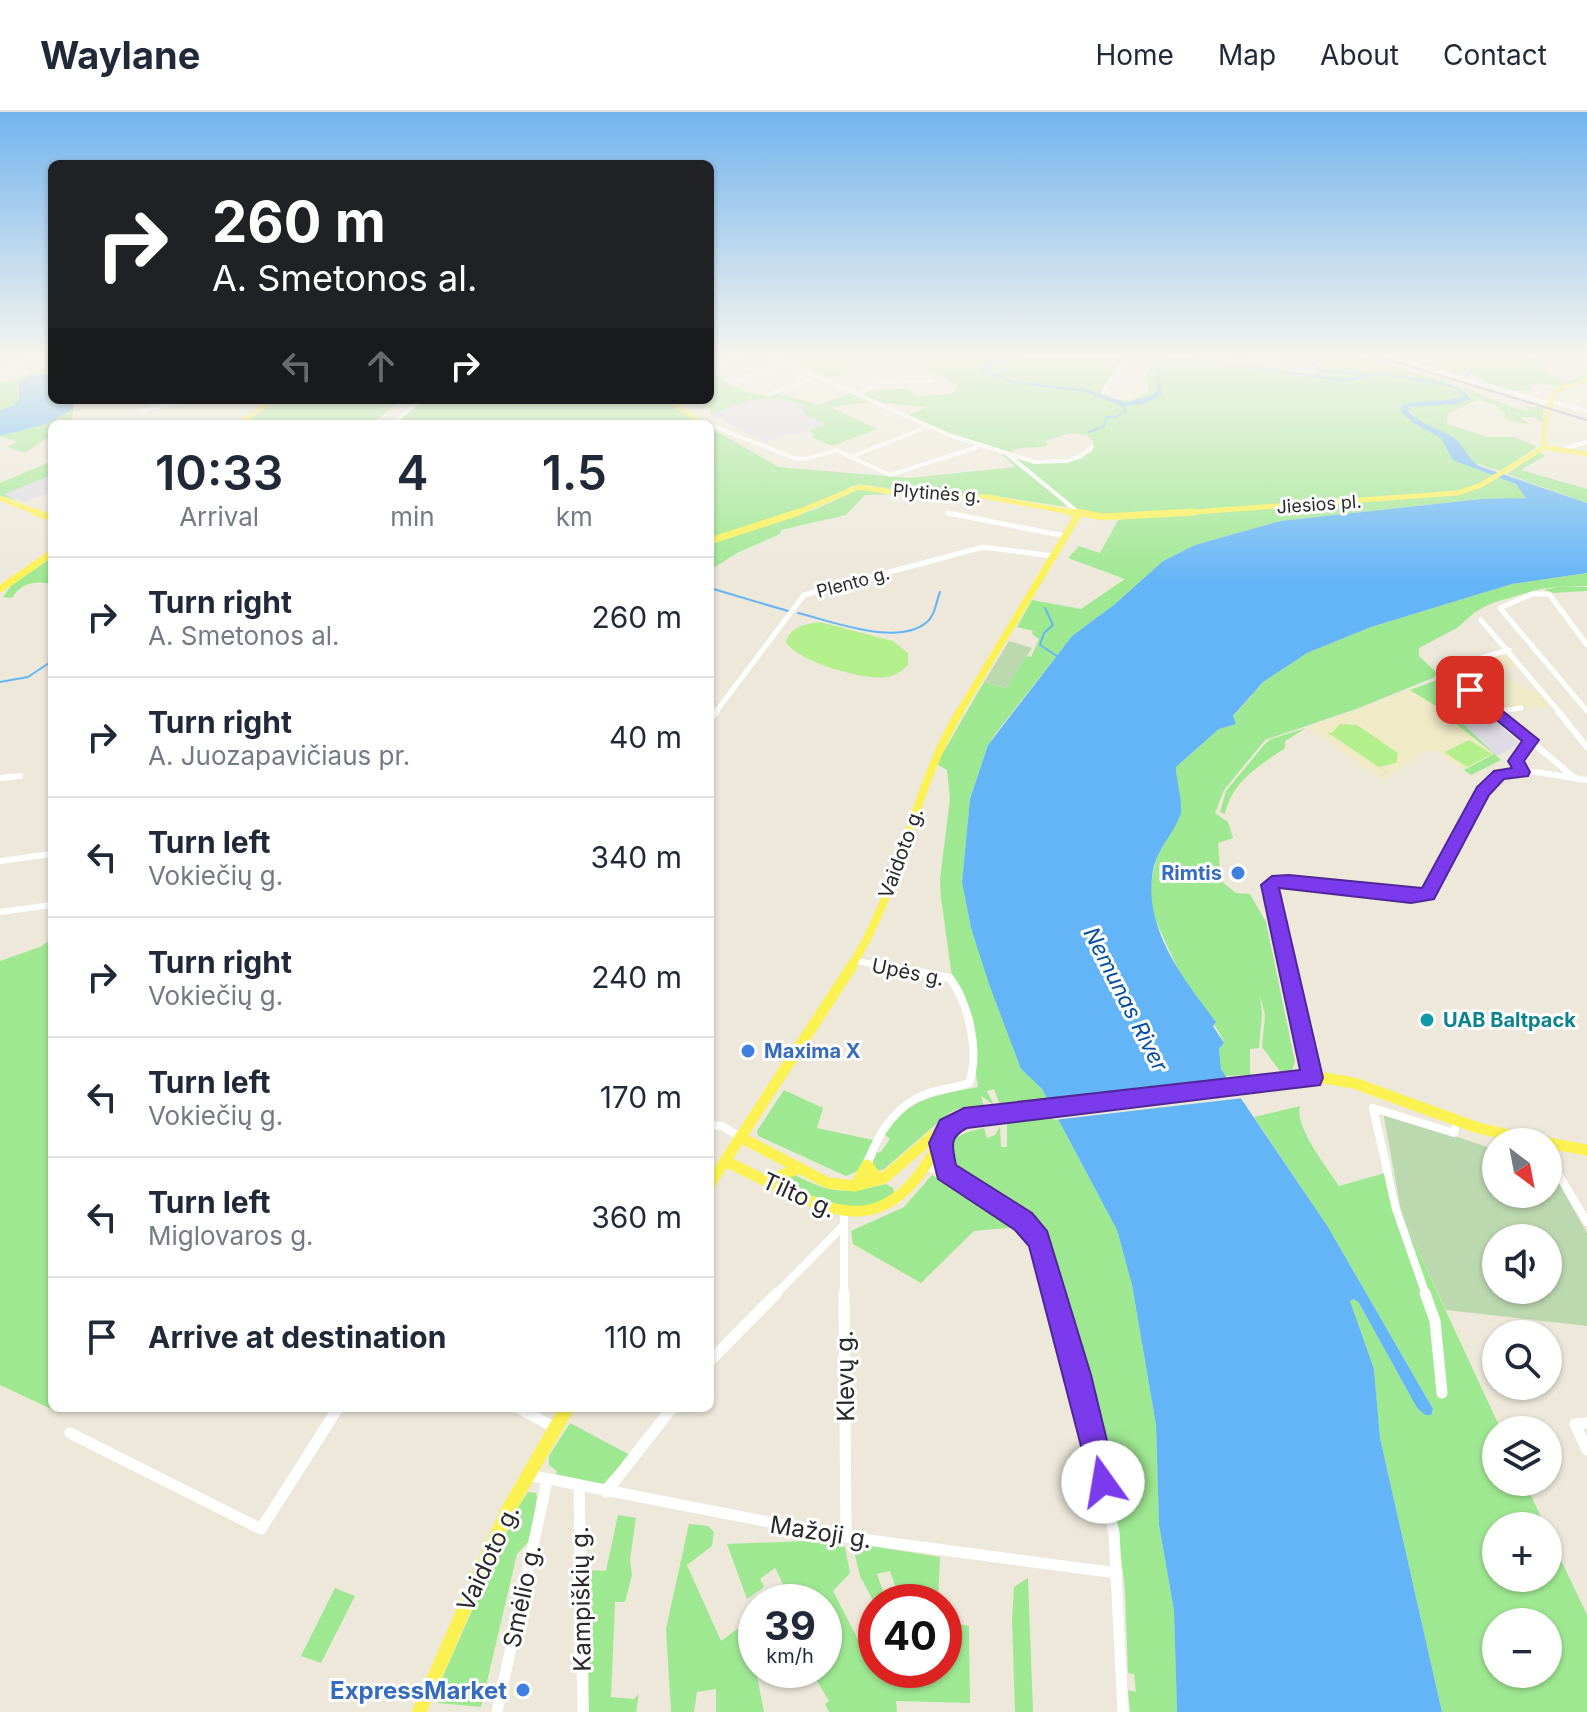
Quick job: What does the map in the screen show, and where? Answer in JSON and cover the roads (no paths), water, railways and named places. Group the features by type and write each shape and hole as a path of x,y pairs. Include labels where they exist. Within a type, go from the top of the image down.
{"main road":[{"path":"1543,448 1545,432"},
{"path":"1543,448 1587,454"},
{"path":"1543,448 1564,449"},
{"name":"Jiesios pl.","path":"1079,513 1132,516 1471,491 1543,448"},
{"name":"Plytinės g.","path":"714,540 819,505 859,487 918,496 988,497 1079,513"},
{"path":"0,498 48,516"},
{"name":"Vaidoto g.","path":"714,1178 856,961 877,921 942,741 1079,513"},
{"path":"1,588 48,556"},
{"name":"Tilto g.","path":"740,1137 835,1185 855,1186 882,1179 922,1145 964,1118 1313,1078 1354,1083 1487,1128"},
{"path":"899,1198 940,1143 947,1127"},
{"path":"1562,1146 1587,1150"},
{"name":"Tilto g.","path":"725,1161 844,1221 882,1209 899,1198"},
{"path":"855,1186 867,1165 882,1179 895,1184 899,1198"},
{"path":"785,1189 782,1175 799,1168"},
{"name":"Vaidoto g.","path":"419,1712 507,1512 565,1412"}],"street":[{"path":"729,432 799,459 836,450 881,473 893,475 977,447"},
{"path":"850,457 916,432"},
{"path":"935,432 977,447 1048,463 1085,454 1092,447"},
{"path":"1564,449 1587,442"},
{"path":"1006,453 1079,513"},
{"path":"948,513 1065,536"},
{"name":"Plento g.","path":"714,715 804,595 986,546 1053,556"},
{"path":"0,597 1,588"},
{"path":"1587,645 1553,595 1543,592 1532,594 1500,608 1587,711"},
{"path":"1481,620 1587,747"},
{"path":"1484,657 1509,650"},
{"path":"1473,662 1445,673 1576,779"},
{"path":"1495,712 1521,708"},
{"path":"1522,772 1516,761 1531,740"},
{"path":"1313,1078 1270,885 1289,881 1425,896 1485,788 1500,774 1522,772 1587,780"},
{"path":"0,778 20,776"},
{"path":"0,861 48,855"},
{"path":"0,912 48,906"},
{"name":"Upės g.","path":"856,961 950,978 961,990 969,1027 973,1076 964,1085 925,1095 895,1116 879,1134 867,1165"},
{"path":"1442,1393 1435,1321 1396,1209 1373,1108 1454,1133 1457,1120"},
{"name":"Tilto g.","path":"714,1125 722,1126 740,1137"},
{"path":"940,1143 946,1171"},
{"path":"922,1169 931,1166 946,1171 1023,1221 1039,1239 1078,1375 1112,1521 1123,1712"},
{"path":"1562,1180 1587,1222"},
{"path":"714,1357 844,1221"},
{"name":"Klevų g.","path":"844,1221 846,1537"},
{"path":"70,1433 261,1529 335,1412"},
{"path":"526,1412 555,1428"},
{"path":"606,1492 669,1412"},
{"path":"1587,1423 1575,1424 1587,1450"},
{"name":"Mažoji g.","path":"528,1475 846,1537 1117,1573"},
{"name":"Smėlio g.","path":"497,1712 547,1481"},
{"name":"Kampiškių g.","path":"579,1487 583,1712"}],"water":[{"name":"Nemunas River","path":"1429,432 1448,434 1479,466 1587,503 1587,573 1512,584 1371,627 1307,653 1263,682 1233,716 1236,724 1219,729 1176,767 1181,812 1156,859 1151,888 1153,909 1167,950 1216,1022 1213,1026 1224,1043 1219,1049 1221,1069 1328,1227 1433,1409 1431,1415 1425,1415 1417,1408 1359,1303 1354,1299 1350,1301 1374,1369 1380,1438 1442,1712 1177,1712 1174,1611 1159,1525 1156,1425 1132,1285 1117,1230 1042,1089 1021,1069 989,984 971,928 962,882 970,799 988,745 1072,636 1115,604 1163,561 1195,545 1280,521 1481,499 1526,498 1516,484 1453,460 1441,438"}],"waterway":[{"path":"714,589 788,611"},
{"path":"798,613 865,630 901,632 916,629 931,618 940,592"},
{"path":"1045,608 1053,625 1044,633 1040,645 1057,656"},
{"path":"0,682 28,677 48,664"}],"place":[{"name":"Rimtis","path":"1238,873"},
{"name":"UAB Baltpack","path":"1427,1020"},
{"name":"Maxima X","path":"748,1051"},
{"name":"ExpressMarket","path":"523,1690"}]}
